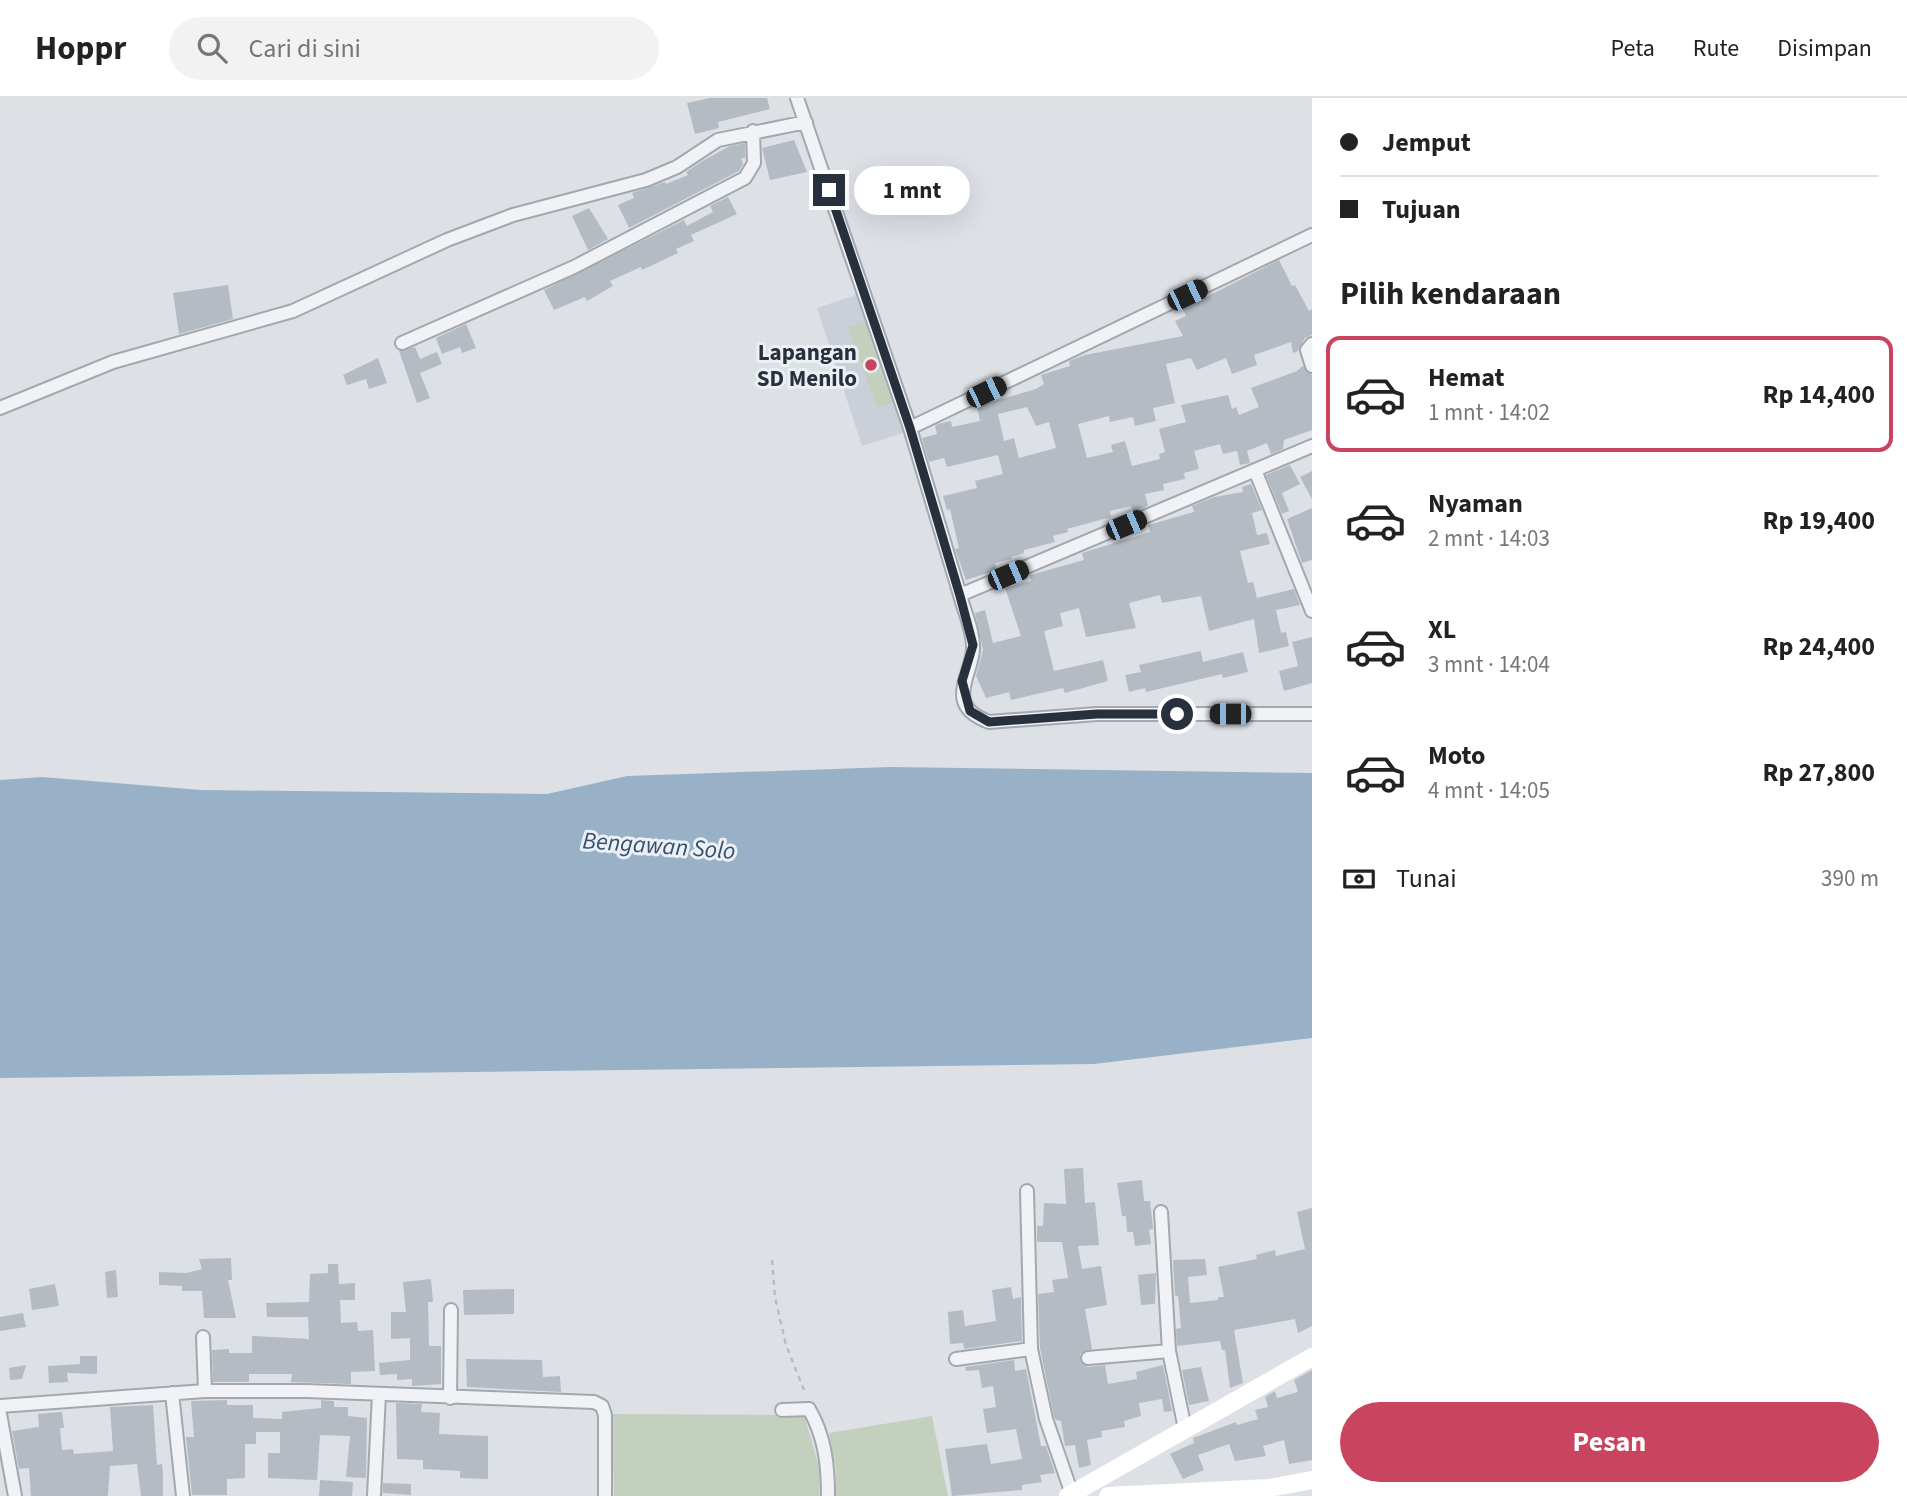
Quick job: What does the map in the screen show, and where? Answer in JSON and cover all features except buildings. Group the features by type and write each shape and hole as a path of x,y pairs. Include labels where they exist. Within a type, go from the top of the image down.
{"main road":[{"path":"1070,1495 1312,1357"},
{"path":"1122,1465 1110,1479 1115,1489 1129,1495"},
{"path":"1108,1496 1269,1488 1312,1480"}],"street":[{"path":"797,98 910,428 960,596 973,650 962,681 964,697 976,717 989,722 1097,714 1312,714"},
{"path":"0,408 113,362 293,311 447,240 559,201 646,180 677,167 718,140 806,122"},
{"path":"402,343 574,267 745,178 754,163 753,131"},
{"path":"910,428 1312,235"},
{"path":"1312,344 1307,350 1312,366"},
{"path":"960,596 1312,446"},
{"path":"1255,470 1312,611"},
{"path":"1027,1191 1031,1349 1043,1409 1070,1495"},
{"path":"1161,1212 1169,1351 1185,1429"},
{"path":"450,1398 451,1310"},
{"path":"203,1337 205,1391"},
{"path":"956,1359 1031,1349"},
{"path":"1088,1358 1169,1351"},
{"path":"0,1406 205,1391 307,1391 594,1402 602,1406 605,1415 606,1496"},
{"path":"172,1392 183,1496"},
{"path":"374,1496 379,1394"},
{"path":"782,1410 809,1409 820,1428 828,1464 828,1496"},
{"path":"0,1413 15,1496"}],"path":[{"path":"772,1260 775,1297 786,1345 801,1377 809,1409"},
{"path":"307,1391 309,1359"}],"shaded area":[{"path":"861,293 906,432 862,446 817,308"}],"green space":[{"name":"Lapangan SD Menilo","path":"865,321 893,403 877,408 848,327"},
{"path":"612,1414 804,1415 820,1470 819,1496 614,1496"},
{"path":"932,1416 948,1496 835,1496 836,1469 829,1433"}],"water":[{"name":"Bengawan Solo","path":"890,767 1312,773 1312,1038 1094,1064 0,1078 0,780 42,777 201,790 547,794 627,776"}],"place":[{"name":"Lapangan SD Menilo","path":"871,365"}],"route":[{"path":"829,190 910,428 960,596 973,645 962,681 964,697 970,711 976,717 989,722 1097,714 1177,714"}]}
